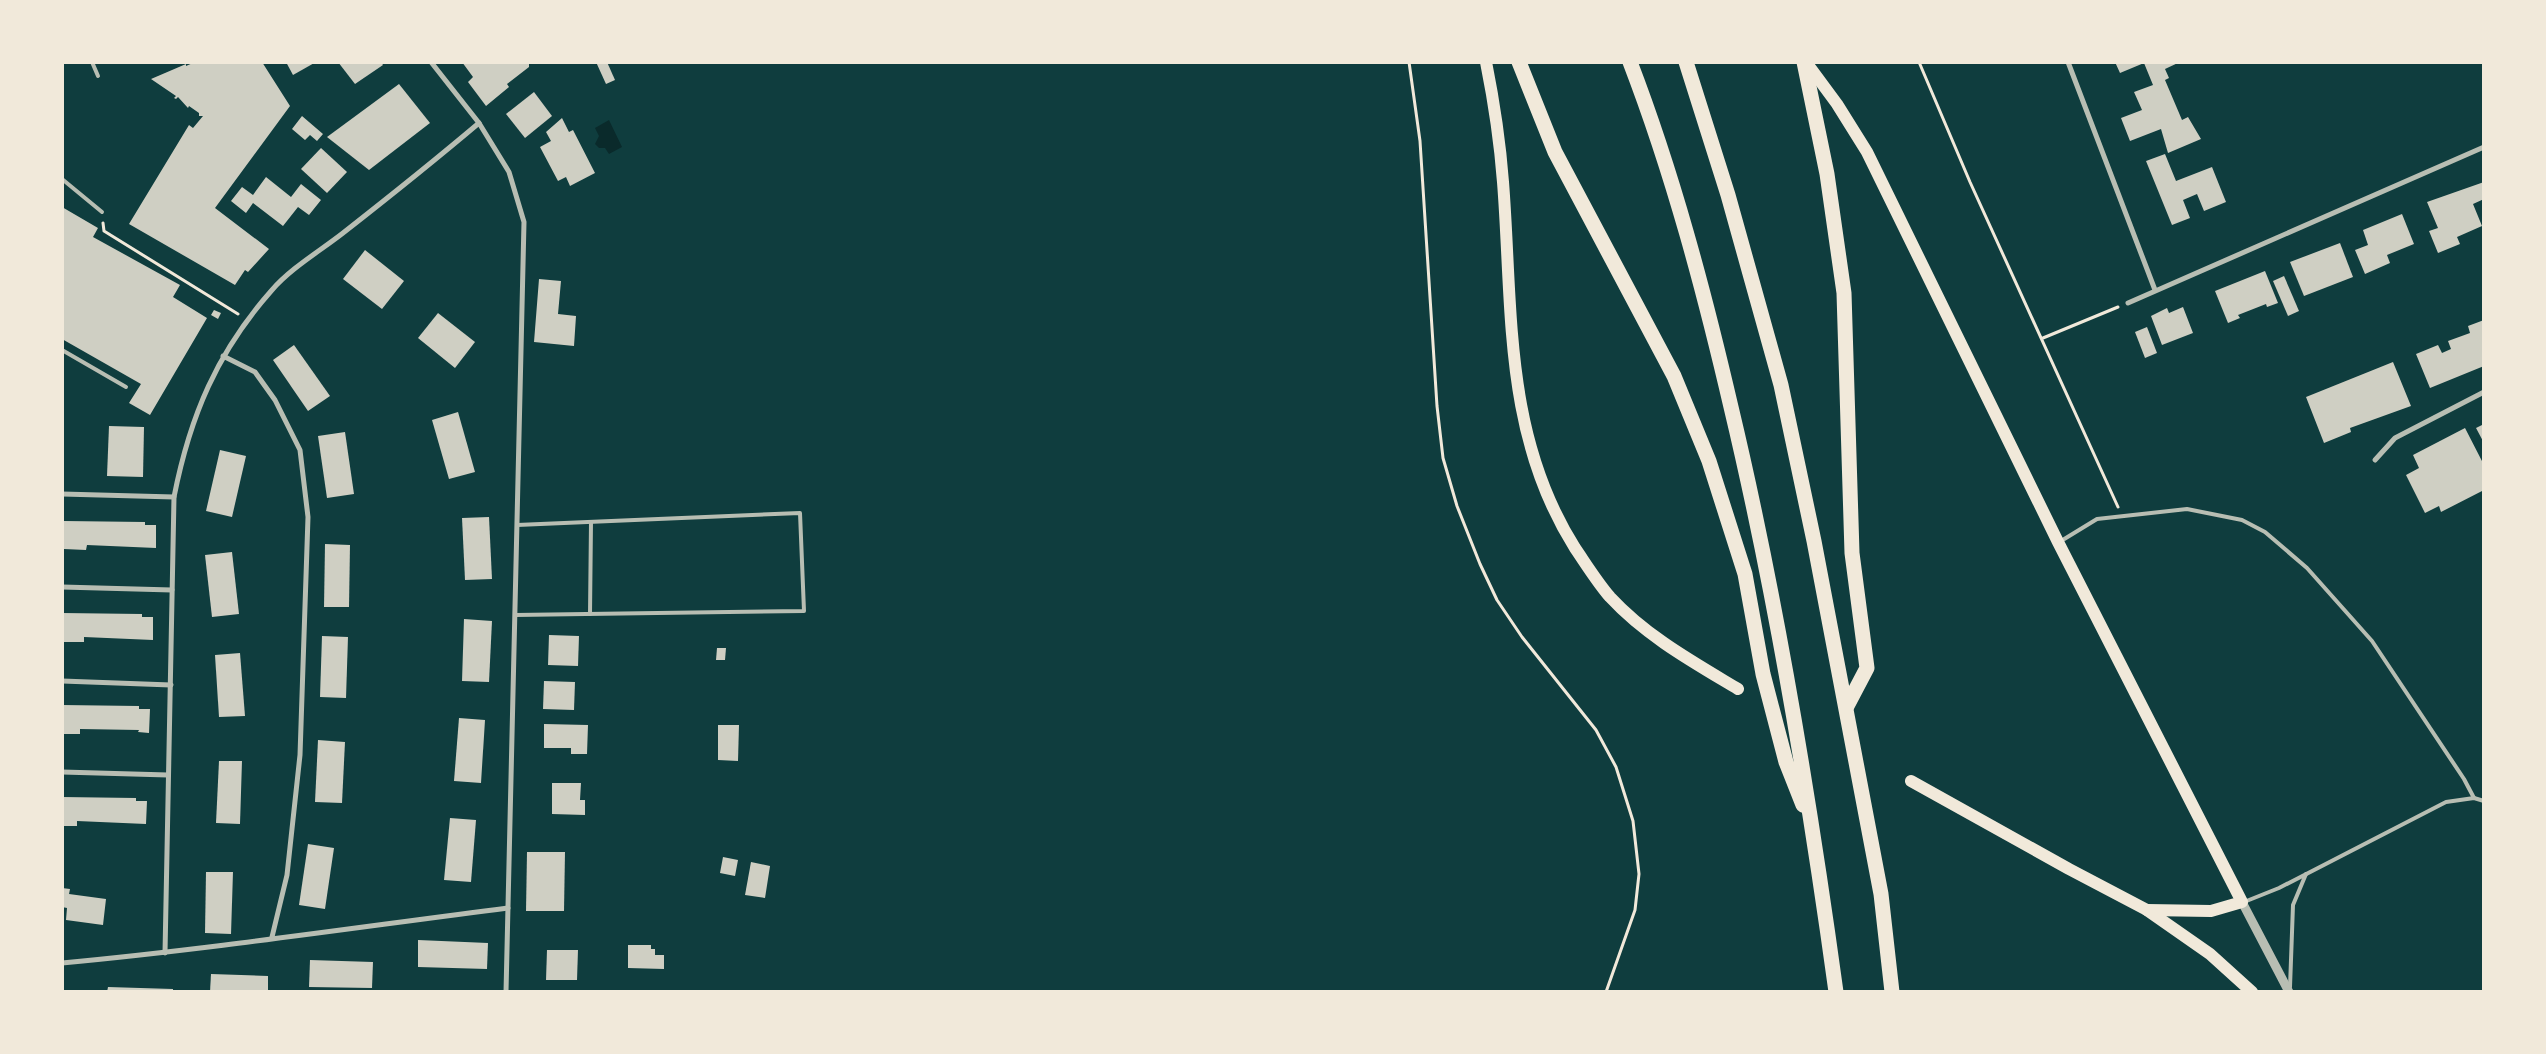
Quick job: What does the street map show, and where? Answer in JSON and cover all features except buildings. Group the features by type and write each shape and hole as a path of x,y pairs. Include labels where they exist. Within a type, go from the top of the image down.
{"highway":[{"path":"1519,62 1555,152 1674,376 1709,460 1745,574 1763,674 1786,762 1815,837"},
{"path":"1630,62 1682,218 1717,347 1764,555 1815,837 1836,992"},
{"path":"1686,62 1728,194 1781,385 1847,706 1881,894 1892,992"},
{"path":"1805,62 1827,174 1844,293 1852,553 1867,668 1847,706"}],"main road":[{"path":"1486,62 1503,181 1515,374 1523,424 1537,471 1556,518 1610,596 1646,629 1681,655 1738,689"},
{"path":"1805,62 1837,104 1867,152 2058,542 2242,902 2211,911 2147,910"},
{"path":"1911,781 2147,910 2210,954 2252,992"}],"street":[{"path":"431,62 479,123 508,172 524,222 506,992"},
{"path":"2068,62 2155,290"},
{"path":"165,954 174,497 183,453 196,412 222,356 247,320 273,288 414,178 479,123"},
{"path":"2128,303 2484,147"},
{"path":"222,356 255,372 275,400 300,450 308,517 300,755 287,875 272,937"},
{"path":"2374,460 2395,438 2484,392"},
{"path":"62,494 174,497"},
{"path":"62,587 172,590"},
{"path":"62,681 171,685"},
{"path":"62,772 168,776"},
{"path":"2242,902 2289,992"},
{"path":"62,963 165,954 272,937 508,908"}],"lane":[{"path":"92,62 98,76"},
{"path":"62,179 102,212"},
{"path":"62,350 126,387"},
{"path":"2058,542 2098,519 2187,509 2242,520 2265,532 2307,568 2372,641 2464,779 2474,798"},
{"path":"515,615 804,611 800,513 517,525"},
{"path":"590,614 591,522"},
{"path":"2242,902 2306,874 2446,802 2474,798 2484,801"},
{"path":"2289,992 2293,906 2306,874"}],"path":[{"path":"1409,62 1420,141 1437,406 1443,458 1457,506 1480,564 1497,600 1522,636 1596,730 1616,767 1633,822 1639,874 1635,910 1606,992"},
{"path":"1919,62 1970,182 2043,338 2122,516"},
{"path":"102,212 104,231 247,320"},
{"path":"2043,338 2128,303"}],"water":[{"path":"609,120 622,147 609,154 605,148 599,148 595,144 599,136 595,128"}]}
